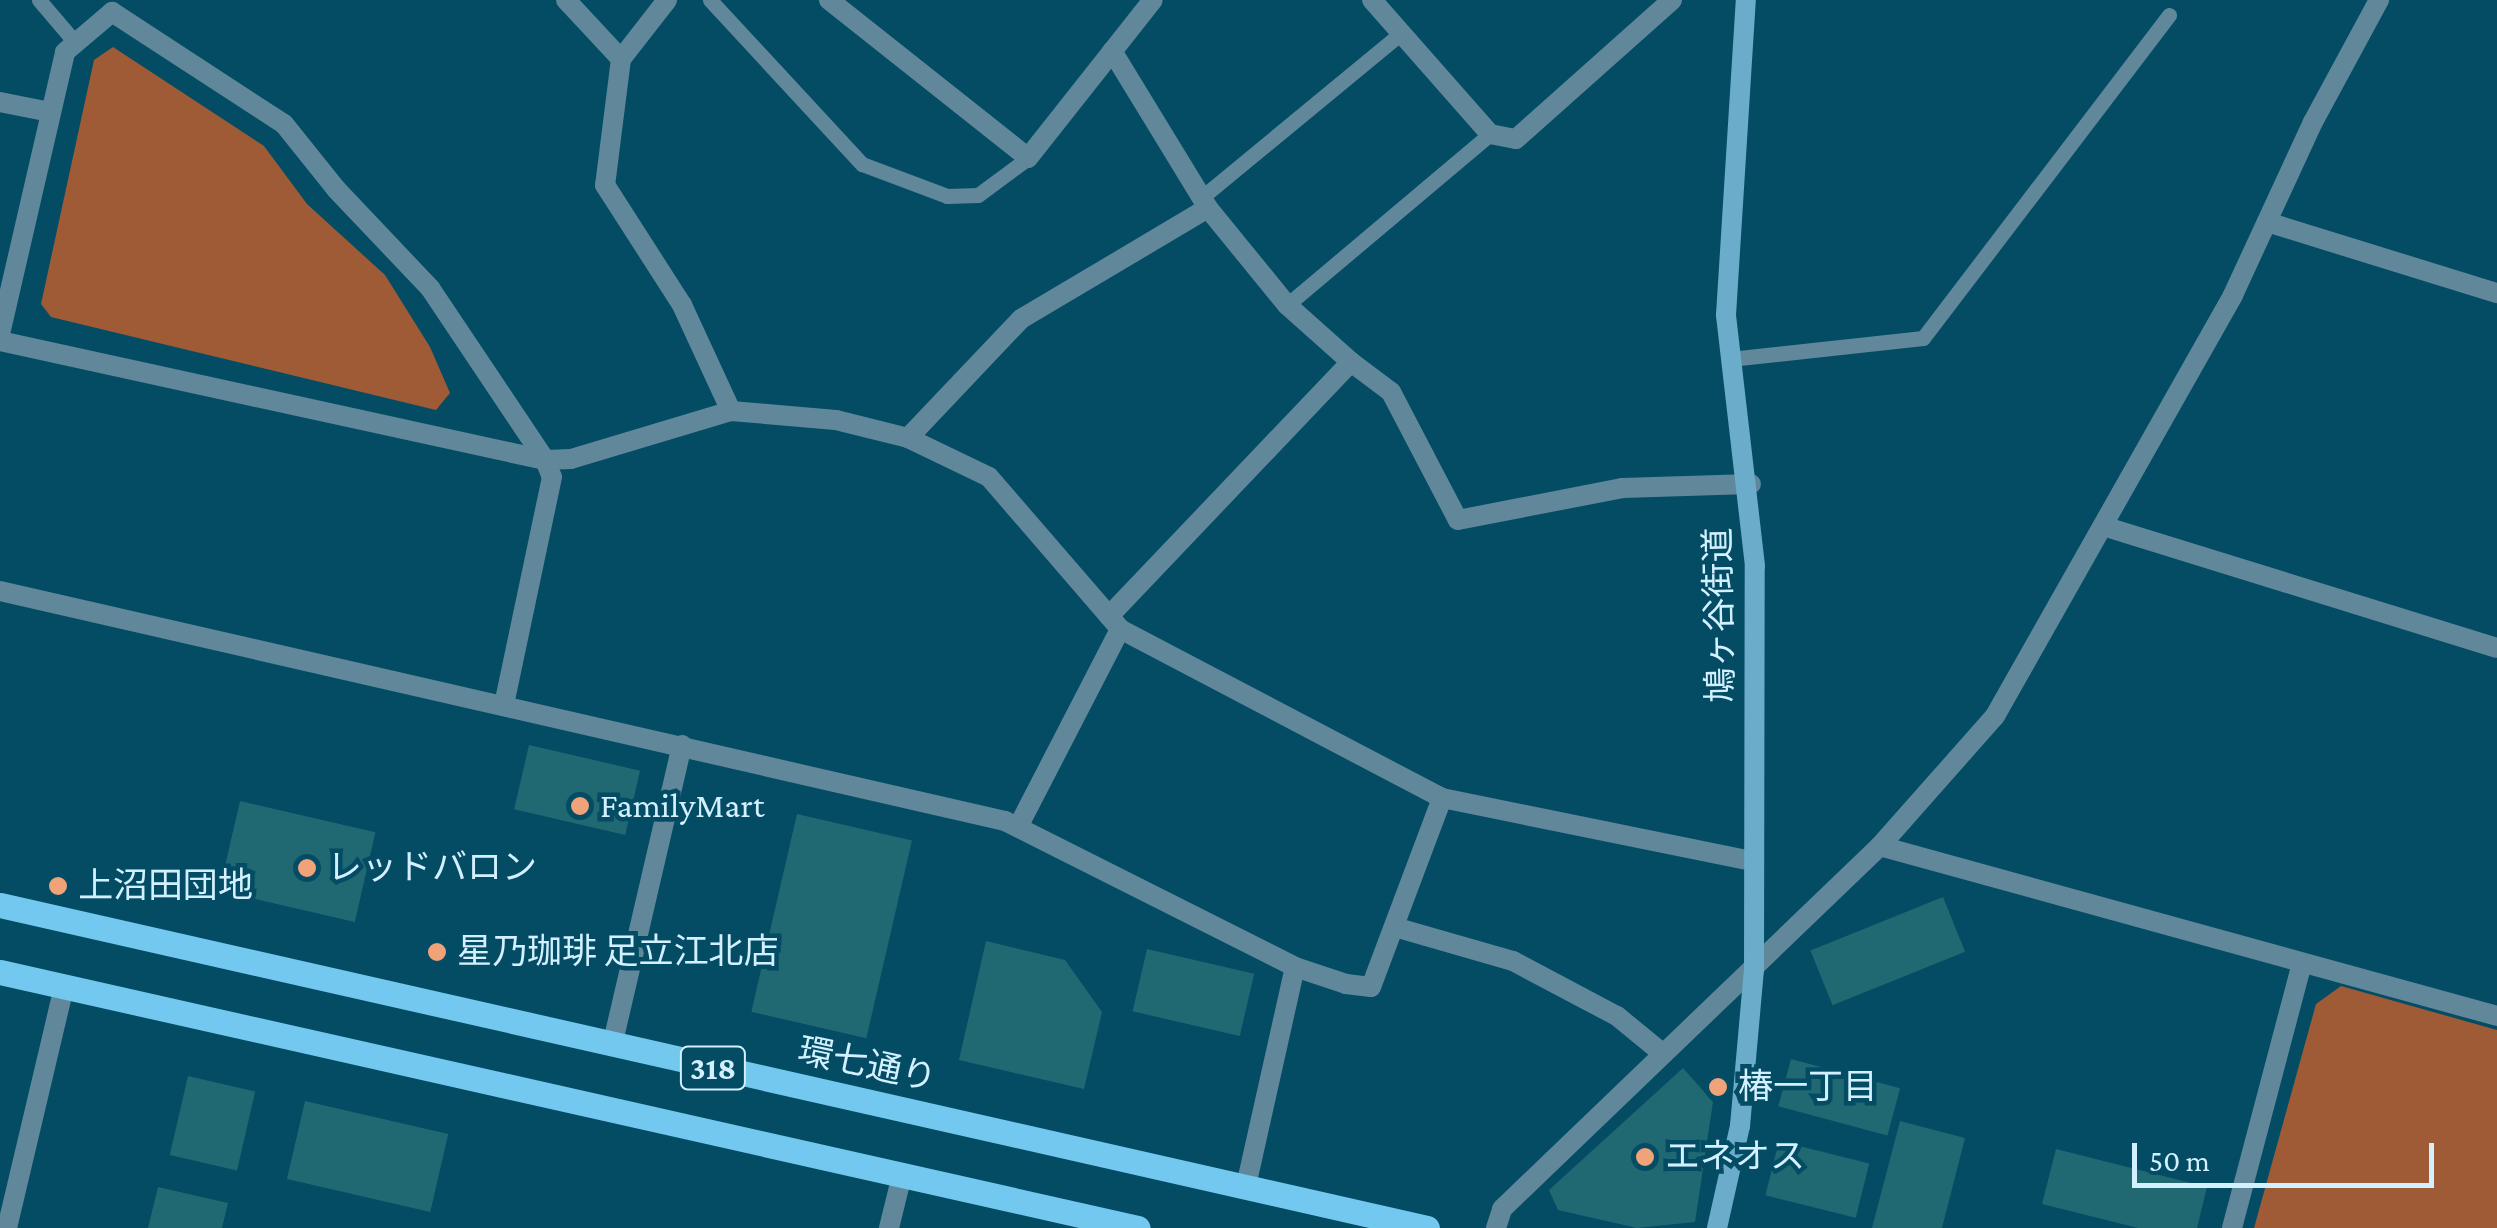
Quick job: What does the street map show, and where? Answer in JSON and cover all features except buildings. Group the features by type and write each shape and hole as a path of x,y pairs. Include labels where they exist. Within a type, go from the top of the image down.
{"main road":[{"name":"鳩ヶ谷街道","path":"1717,1228 1740,1126 1754,970 1750,484 1730,359 1726,259 1746,0"},
{"name":"環七通り","path":"0,905 1426,1228"},
{"name":"318","path":"0,972 1138,1228"}],"street":[{"path":"566,0 622,58"},
{"path":"667,0 622,58 605,185 682,304 731,411"},
{"path":"830,0 1028,158 1152,0"},
{"path":"1372,0 1490,134 1516,139 1672,0"},
{"path":"1496,1228 1502,1209 1880,846 1995,716 2104,526 2267,222 2379,0"},
{"path":"504,704 552,477 544,460 430,288 336,190 284,124 112,12 64,52 0,338 544,460 571,459 731,411 836,420 908,438 989,477 1114,623 1442,798 1752,861"},
{"path":"1112,52 1204,203 1287,305 1391,392 1458,520 1622,488 1750,484"},
{"path":"0,102 50,112"},
{"path":"908,438 1021,318 1204,203"},
{"path":"2267,222 2497,293"},
{"path":"1018,826 1114,623 1351,362"},
{"path":"2104,526 2497,648"},
{"path":"0,591 682,745 1018,826 1294,967 1371,987 1398,928 1442,798"},
{"path":"612,1046 682,745"},
{"path":"1880,846 2497,1016"},
{"path":"1398,928 1513,962 1616,1016 1662,1053"},
{"path":"2232,1228 2302,962"},
{"path":"1246,1186 1294,967"},
{"path":"7,1228 64,987"},
{"path":"889,1228 902,1176"}],"lane":[{"path":"39,0 74,41"},
{"path":"710,0 862,164 947,196 978,196 1028,158"},
{"path":"1730,359 1923,338 2169,15"},
{"path":"1204,203 1402,33"},
{"path":"1287,305 1490,134"}],"shaded area":[{"path":"113,47 264,146 307,204 385,275 430,347 450,393 436,410 51,317 41,304 94,60"},
{"path":"2341,986 2497,1030 2497,1228 2254,1228 2316,1004"}],"place":[{"name":"FamilyMart","path":"580,806"},
{"name":"レッドバロン","path":"307,868"},
{"name":"上沼田団地","path":"58,886"},
{"name":"星乃珈琲 足立江北店","path":"437,952"},
{"name":"椿一丁目","path":"1718,1087"},
{"name":"エネオス","path":"1645,1157"}]}
